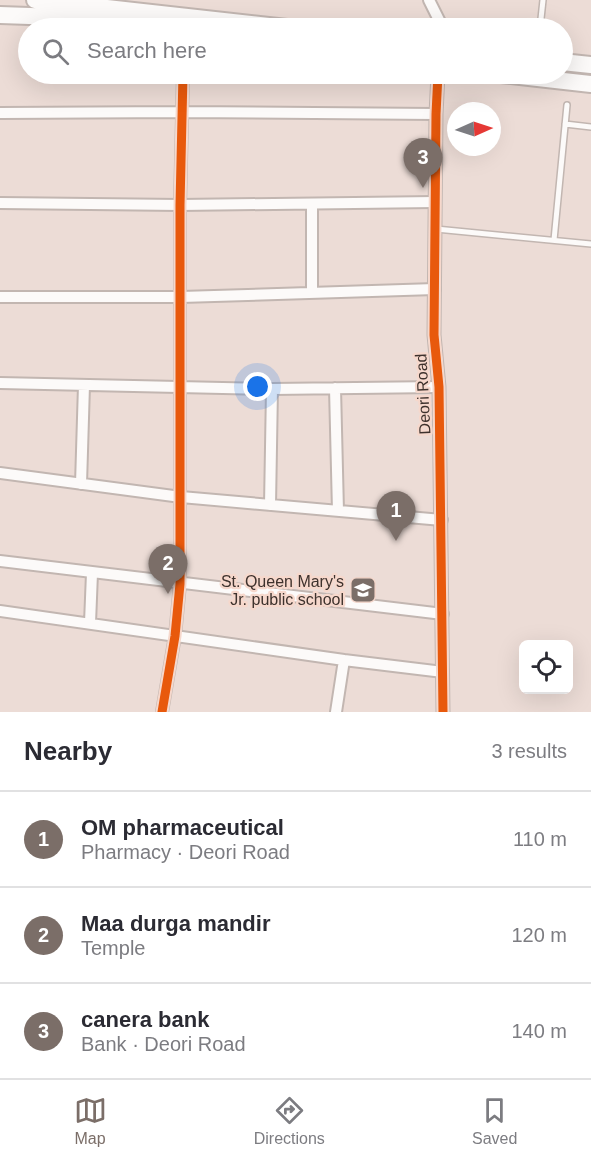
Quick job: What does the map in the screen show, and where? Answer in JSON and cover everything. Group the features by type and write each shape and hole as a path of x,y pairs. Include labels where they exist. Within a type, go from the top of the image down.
{"highway":[{"path":"35,0 157,18"},
{"path":"0,15 88,18"},
{"path":"573,64 591,66"},
{"path":"573,82 591,84"}],"street":[{"path":"429,0 437,18"},
{"path":"162,712 175,636 180,584 180,205 183,84"},
{"name":"Deori Road","path":"438,84 434,335 439,387 443,712"},
{"path":"0,113 436,114"},
{"path":"0,202 180,205 435,202"},
{"path":"312,204 312,293"},
{"path":"0,297 181,297 435,289"},
{"path":"0,383 272,389 439,387"},
{"path":"81,484 84,385"},
{"path":"335,388 338,511"},
{"path":"270,505 272,389"},
{"path":"0,473 181,498 442,520"},
{"path":"0,561 443,614"},
{"path":"90,623 92,573"},
{"path":"0,611 443,672"},
{"path":"336,712 344,660"}],"lane":[{"path":"541,18 543,0"},
{"path":"554,240 567,105"},
{"path":"566,124 591,127"},
{"path":"434,228 591,244"}],"cycle path":[{"path":"162,712 175,636 180,584 180,205 183,84"},
{"path":"438,84 434,335 439,387 443,712"}],"place":[{"name":"canera bank","path":"423,188"},
{"name":"OM pharmaceutical","path":"396,541"},
{"name":"St. Queen Mary's Jr. public school","path":"363,590"},
{"name":"Maa durga mandir","path":"168,594"}]}
